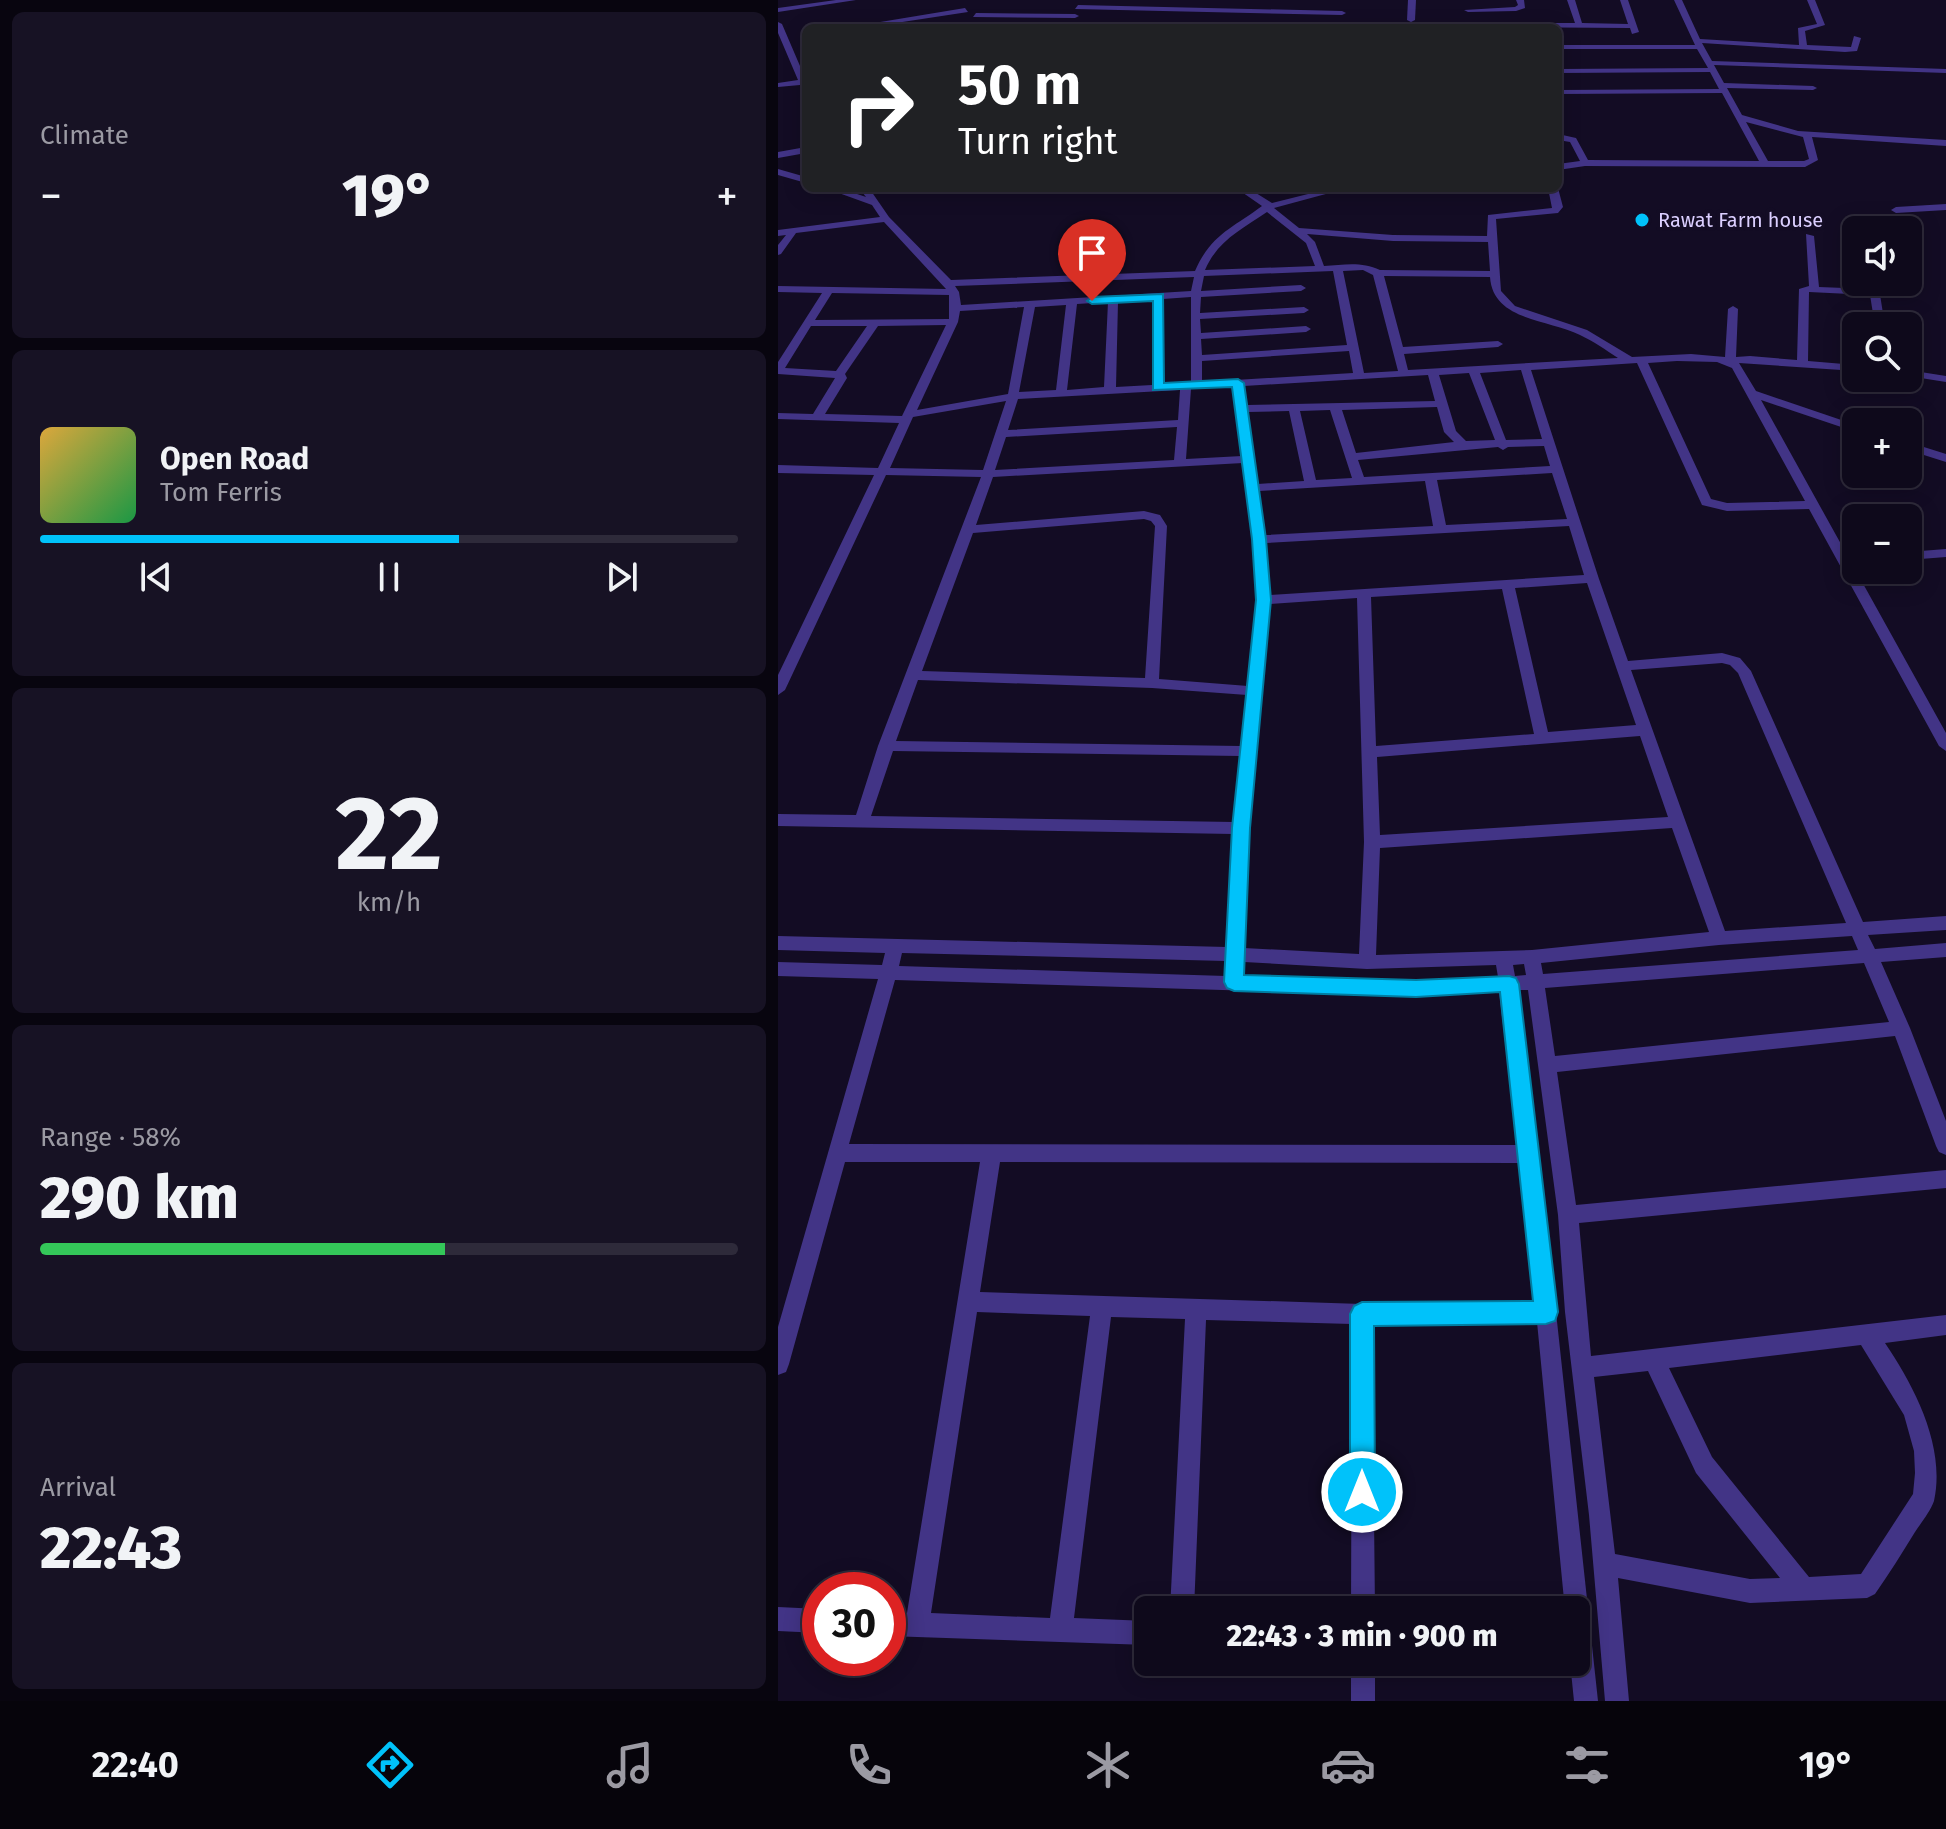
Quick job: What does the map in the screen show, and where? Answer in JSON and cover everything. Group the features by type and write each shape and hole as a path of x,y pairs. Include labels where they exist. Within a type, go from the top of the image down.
{"street":[{"path":"778,10 852,0"},
{"path":"948,0 991,24"},
{"path":"1229,10 1230,0"},
{"path":"1294,12 1298,0"},
{"path":"1411,20 1412,0"},
{"path":"1466,0 1470,24"},
{"path":"1468,10 1516,9 1522,6 1520,0"},
{"path":"1571,0 1579,25"},
{"path":"1624,0 1640,47"},
{"path":"1678,0 1765,164"},
{"path":"1803,47 1801,30 1821,25 1811,0"},
{"path":"832,3 845,24"},
{"path":"976,15 1130,4 1342,13"},
{"path":"873,24 965,10"},
{"path":"1249,21 1250,11"},
{"path":"1317,13 1317,24"},
{"path":"778,24 780,37 802,76"},
{"path":"1562,25 1633,26"},
{"path":"1562,47 1761,44 1850,50 1854,49 1857,38"},
{"path":"791,55 802,54"},
{"path":"1562,71 1739,63 1946,71"},
{"path":"778,85 802,80"},
{"path":"1562,92 1756,85 1813,88"},
{"path":"1739,117 1785,132 1807,135 1946,143"},
{"path":"1562,166 1585,163 1811,163 1814,160 1807,135"},
{"path":"1562,138 1573,140 1585,163"},
{"path":"778,155 802,151"},
{"path":"778,172 802,179"},
{"path":"841,192 873,203"},
{"path":"778,690 953,322 956,308 951,288 886,219 866,192"},
{"path":"1250,192 1299,231 1315,248 1320,267"},
{"path":"1180,462 1183,423 1199,358 1195,294 1197,273 1205,255 1220,238 1267,207 1307,192"},
{"path":"1554,192 1558,207 1555,211 1496,214 1489,223 1496,292 1504,304 1583,332 1636,360 1706,502 1727,507 1812,505"},
{"path":"1896,210 1944,208"},
{"path":"778,233 886,219"},
{"path":"1299,231 1393,238 1490,239"},
{"path":"778,252 792,233"},
{"path":"1809,236 1814,287"},
{"path":"778,289 951,288 1337,266 1365,267 1378,273 1494,274"},
{"path":"1337,266 1359,377"},
{"path":"1300,268 1310,351"},
{"path":"1378,273 1404,374"},
{"path":"1802,363 1802,292 1814,287 1842,287"},
{"path":"956,308 1301,288"},
{"path":"828,291 778,371 839,374"},
{"path":"1158,297 1158,387"},
{"path":"1110,390 1113,300"},
{"path":"1061,393 1072,301"},
{"path":"861,823 911,675 971,529 1013,396 1030,304"},
{"path":"1733,309 1730,361 1812,505 1842,548"},
{"path":"1196,316 1304,310"},
{"path":"817,417 841,378 839,374 875,322"},
{"path":"810,323 953,322"},
{"path":"1198,336 1306,329"},
{"path":"1397,351 1498,344"},
{"path":"1199,358 1352,348"},
{"path":"778,416 907,417 1013,396 1636,360 1750,359 1842,367"},
{"path":"1525,367 1592,579 1719,938"},
{"path":"1473,370 1503,446"},
{"path":"1433,372 1450,432 1463,445"},
{"path":"1922,375 1946,379"},
{"path":"1234,982 1241,828 1263,600 1259,539 1238,383"},
{"path":"1750,393 1842,424"},
{"path":"1240,409 1440,404"},
{"path":"1335,407 1359,481"},
{"path":"1294,408 1311,484"},
{"path":"1001,434 1183,423"},
{"path":"1351,457 1463,445 1503,446 1547,442"},
{"path":"1922,450 1946,458"},
{"path":"778,469 987,474 1248,459"},
{"path":"1251,488 1556,469"},
{"path":"1431,479 1440,529"},
{"path":"971,529 1144,515 1156,518 1161,526 1152,683"},
{"path":"1259,539 1575,522"},
{"path":"1922,555 1946,553"},
{"path":"1263,600 1592,579"},
{"path":"1507,583 1542,738"},
{"path":"1862,584 1946,746"},
{"path":"1364,593 1372,842 1367,962"},
{"path":"1624,666 1722,658 1735,661 1744,671 1901,1028 1946,1146"},
{"path":"911,675 1152,683 1253,691"},
{"path":"1369,752 1644,730"},
{"path":"885,746 1247,751"},
{"path":"778,820 1241,828"},
{"path":"1372,842 1677,822"},
{"path":"778,943 1233,954 1367,962 1532,957 1719,938 1946,923"},
{"path":"778,1364 896,945"},
{"path":"778,969 1416,989 1946,950"},
{"path":"1504,957 1546,1312 1586,1701"},
{"path":"1532,957 1568,1215 1581,1368 1605,1564 1617,1701"},
{"path":"1547,1065 1901,1028"},
{"path":"838,1153 1528,1154"},
{"path":"917,1625 991,1155"},
{"path":"1568,1215 1946,1179"},
{"path":"969,1302 1362,1314 1546,1312"},
{"path":"1060,1631 1102,1306"},
{"path":"1183,1596 1196,1309"},
{"path":"1362,1314 1363,1596"},
{"path":"1581,1368 1946,1325"},
{"path":"1605,1564 1750,1591 1867,1586 1924,1498 1926,1462 1917,1411 1866,1334"},
{"path":"1653,1359 1704,1465 1804,1589"},
{"path":"778,1619 802,1620"},
{"path":"906,1625 1134,1633"},
{"path":"1363,1676 1363,1701"}],"place":[{"name":"Rawat Farm house","path":"1642,220"}],"route":[{"path":"1092,301 1158,297 1158,387 1238,383 1259,539 1263,600 1241,828 1234,982 1416,989 1509,984 1546,1312 1362,1314 1362,1492"}]}
